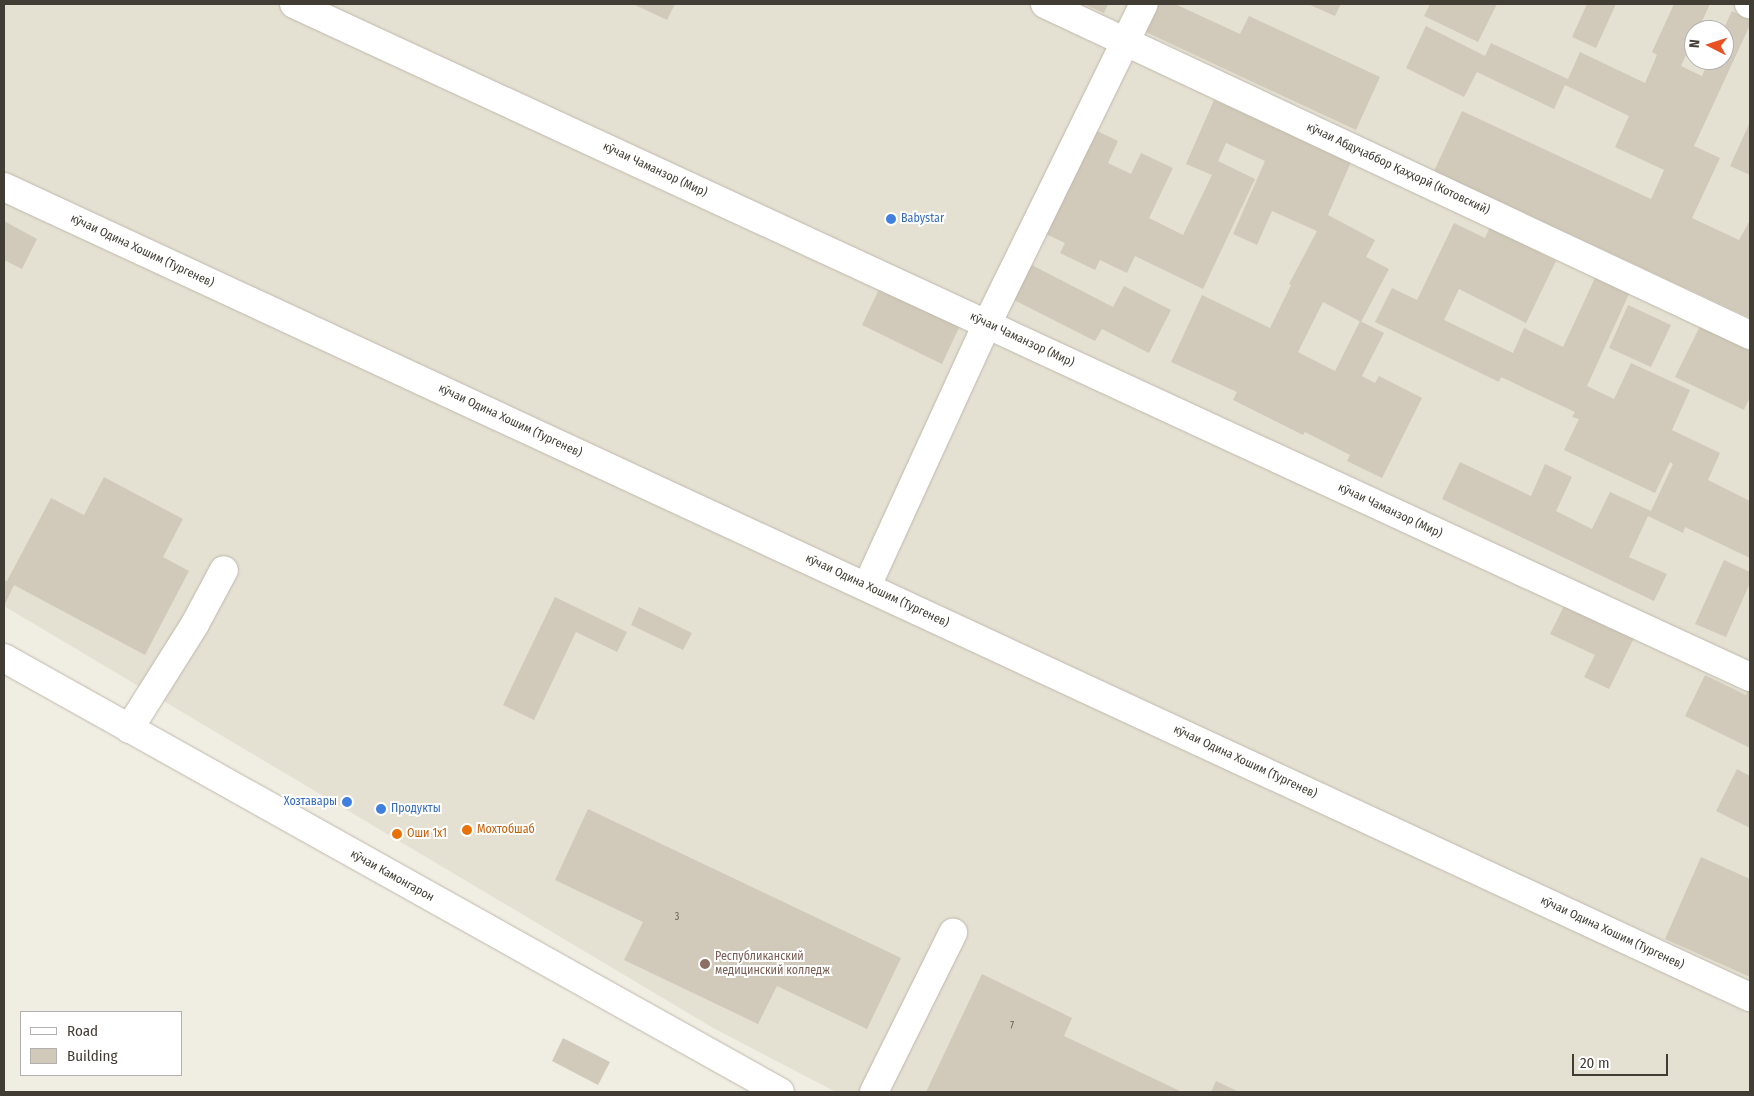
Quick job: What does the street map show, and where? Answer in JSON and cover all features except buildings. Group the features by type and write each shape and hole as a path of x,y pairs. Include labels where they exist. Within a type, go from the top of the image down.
{"street":[{"name":"кӯчаи Чаманзор (Мир)","path":"294,4 1750,678"},
{"name":"кӯчаи Абдуҷаббор Қаҳҳорӣ (Котовский)","path":"1045,4 1750,335"},
{"path":"867,586 987,324 1144,4"},
{"name":"кӯчаи Одина Хошим (Тургенев)","path":"4,187 1750,997"},
{"path":"129,729 195,624 224,570"},
{"name":"кӯчаи Камонгарон","path":"4,658 780,1092"},
{"path":"874,1092 953,934"}],"shaded area":[{"path":"4,4 1750,4 1750,1092 836,1092 715,1029 4,606"}],"place":[{"name":"Babystar","path":"891,219"},
{"name":"Хозтавары","path":"347,802"},
{"name":"Продукты","path":"381,809"},
{"name":"Мохтобшаб","path":"467,830"},
{"name":"Оши 1x1","path":"397,834"},
{"name":"Республиканский медицинский колледж","path":"705,964"}]}
